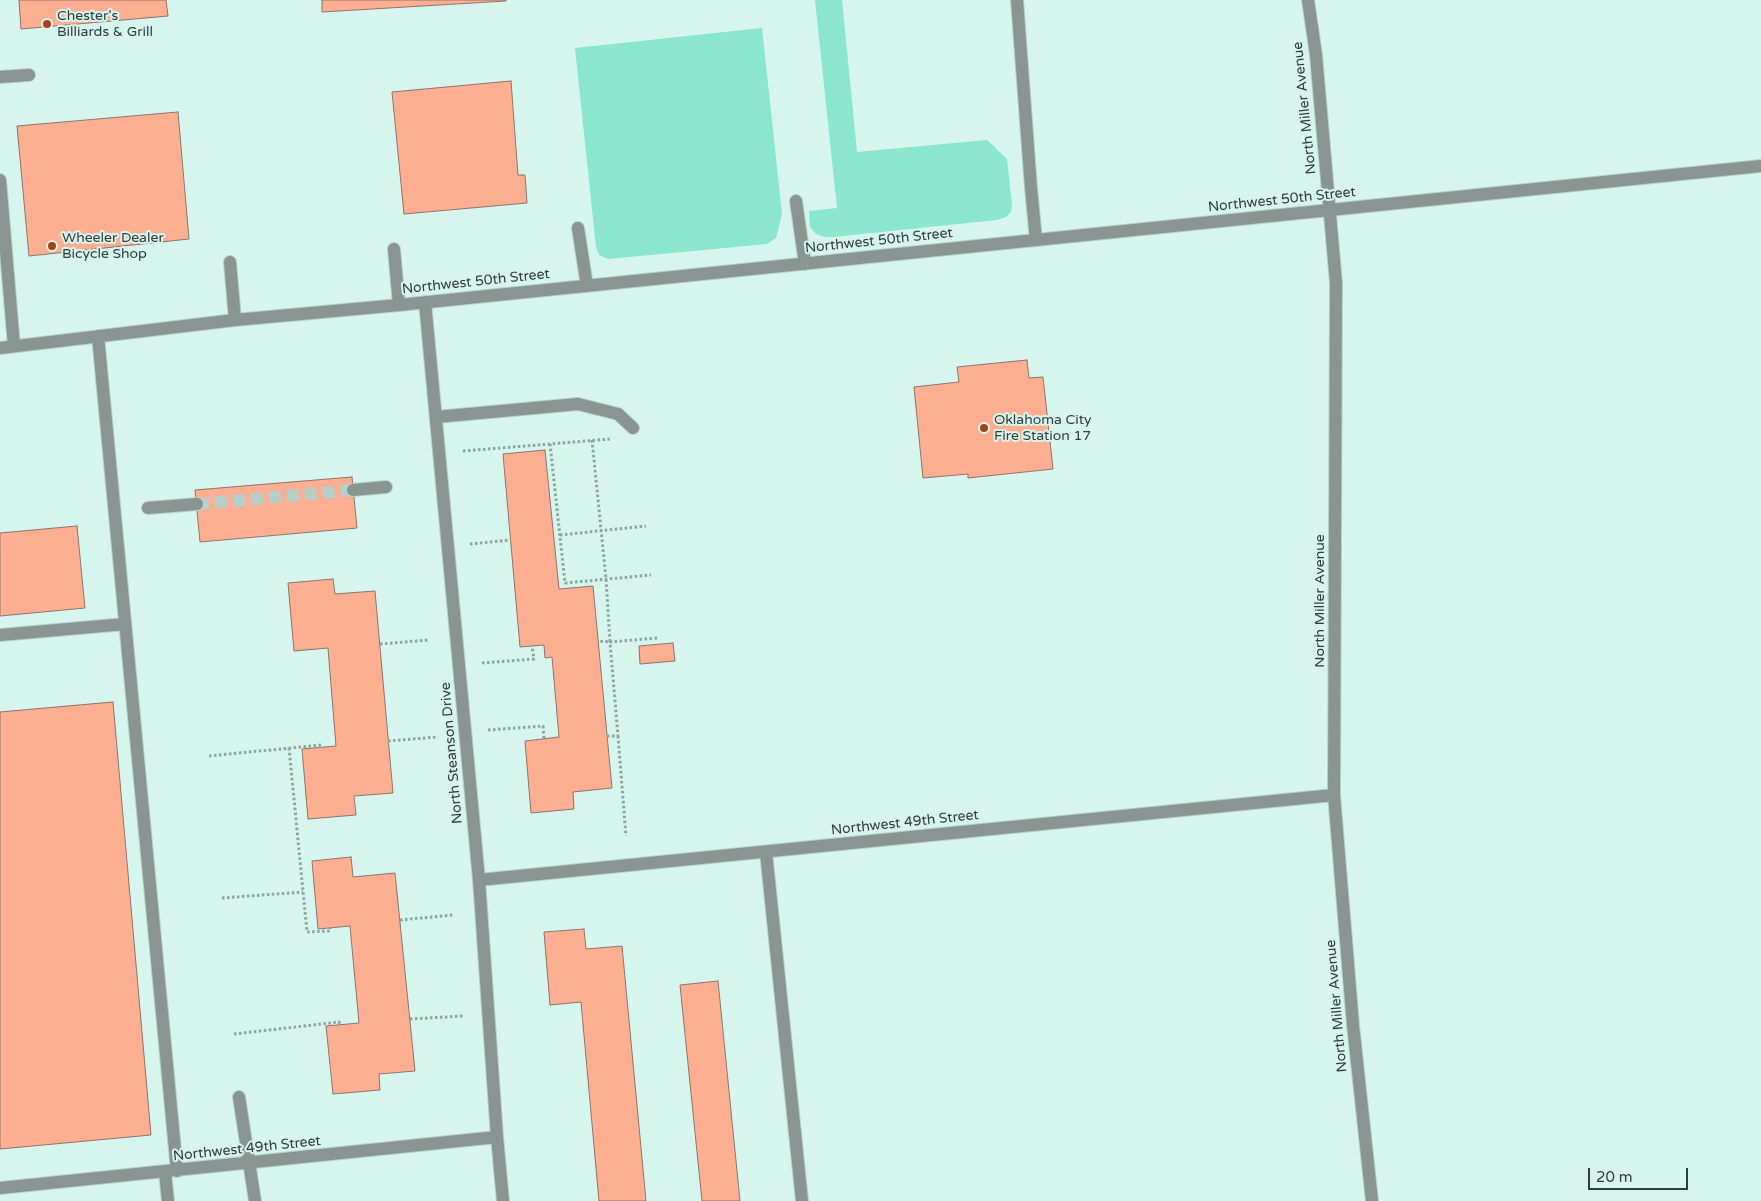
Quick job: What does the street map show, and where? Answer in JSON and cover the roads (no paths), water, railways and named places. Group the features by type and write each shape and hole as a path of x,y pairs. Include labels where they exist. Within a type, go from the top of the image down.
{"street":[{"path":"1017,0 1030,188 1036,240"},
{"name":"North Miller Avenue","path":"1308,0 1316,55 1336,283 1334,795 1353,1025 1372,1201"},
{"path":"0,77 29,75"},
{"name":"Northwest 50th Street","path":"0,348 235,320 400,305 1761,166"},
{"path":"0,180 14,346"},
{"path":"796,201 805,264"},
{"path":"578,228 587,286"},
{"path":"394,248 400,305"},
{"path":"230,262 235,320"},
{"name":"North Steanson Drive","path":"425,302 479,880 503,1201"},
{"path":"98,336 125,624 171,1171 168,1201"},
{"path":"436,417 578,404 618,414 633,428"},
{"path":"353,490 386,487"},
{"path":"148,508 197,504"},
{"path":"0,635 125,624"},
{"name":"Northwest 49th Street","path":"479,880 1334,795"},
{"path":"766,852 802,1201"},
{"path":"239,1097 255,1201"},
{"name":"Northwest 49th Street","path":"0,1188 497,1138"}],"tunnel":[{"path":"197,504 353,490"}],"place":[{"name":"Chester's Billiards & Grill","path":"47,24"},
{"name":"Wheeler Dealer Bicycle Shop","path":"52,246"},
{"name":"Oklahoma City Fire Station 17","path":"984,428"}]}
